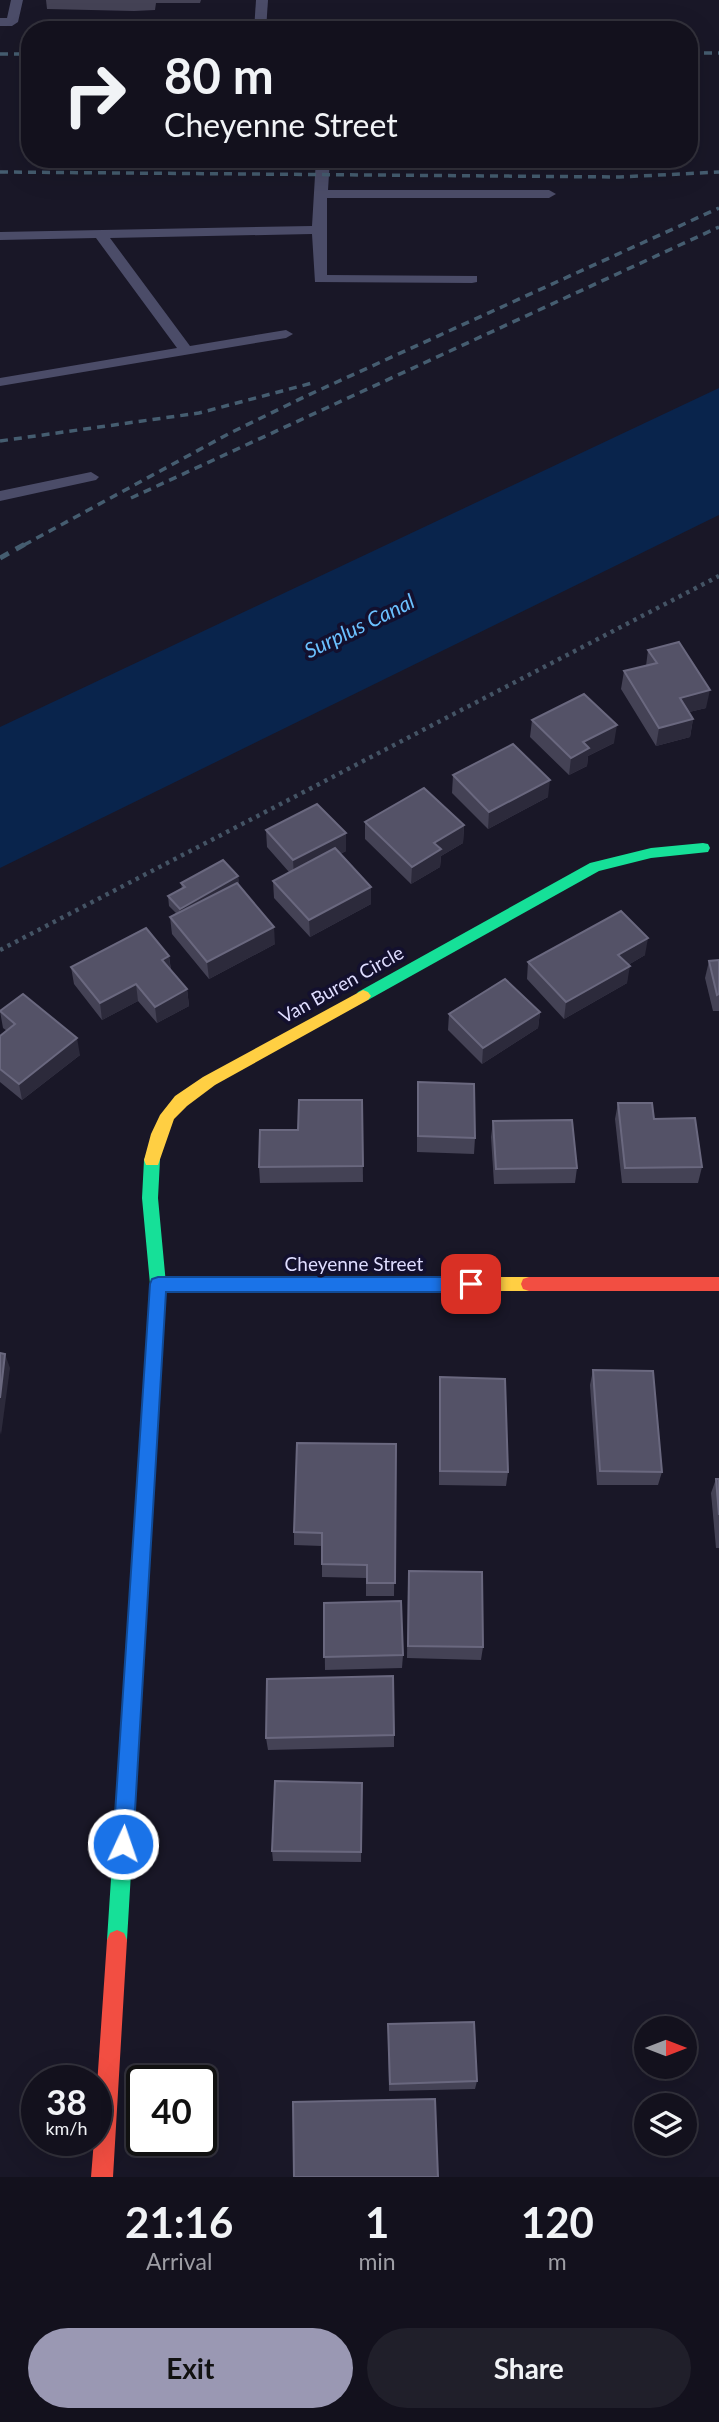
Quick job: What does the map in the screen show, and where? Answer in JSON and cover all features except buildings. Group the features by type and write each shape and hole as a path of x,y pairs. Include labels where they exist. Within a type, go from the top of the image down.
{"street":[{"name":"Van Buren Circle","path":"103,2177 158,1284 151,1194 153,1153 168,1114 209,1081 594,867 651,853 703,848"},
{"name":"Cheyenne Street","path":"158,1284 719,1284"}],"lane":[{"path":"0,22 12,22 17,0"},
{"path":"261,21 262,0"},
{"path":"322,168 320,279 472,279"},
{"path":"321,194 549,194"},
{"path":"0,236 320,230"},
{"path":"99,233 186,350"},
{"path":"0,382 286,334"},
{"path":"0,496 91,477"}],"path":[{"path":"0,950 719,576"}],"water":[{"name":"Surplus Canal","path":"719,388 719,515 0,868 0,727"}],"railway":[{"path":"698,53 719,53"},
{"path":"0,54 21,54"},
{"path":"0,172 620,177 719,172"},
{"path":"24,545 230,433 304,397 719,208"},
{"path":"131,498 719,227"},
{"path":"0,441 199,413 316,382"},
{"path":"0,558 27,543"}],"traffic: fast":[{"path":"363,996 595,867 651,853 703,848"},
{"path":"117,1940 158,1284 150,1198 152,1160"}],"traffic: slow":[{"path":"152,1160 159,1134 168,1115 181,1101 209,1081 363,996"},
{"path":"158,1284 529,1284"}],"traffic: jam":[{"path":"529,1284 719,1284"},
{"path":"102,2177 117,1940"}],"route":[{"path":"123,1844 158,1284 471,1284"}]}
